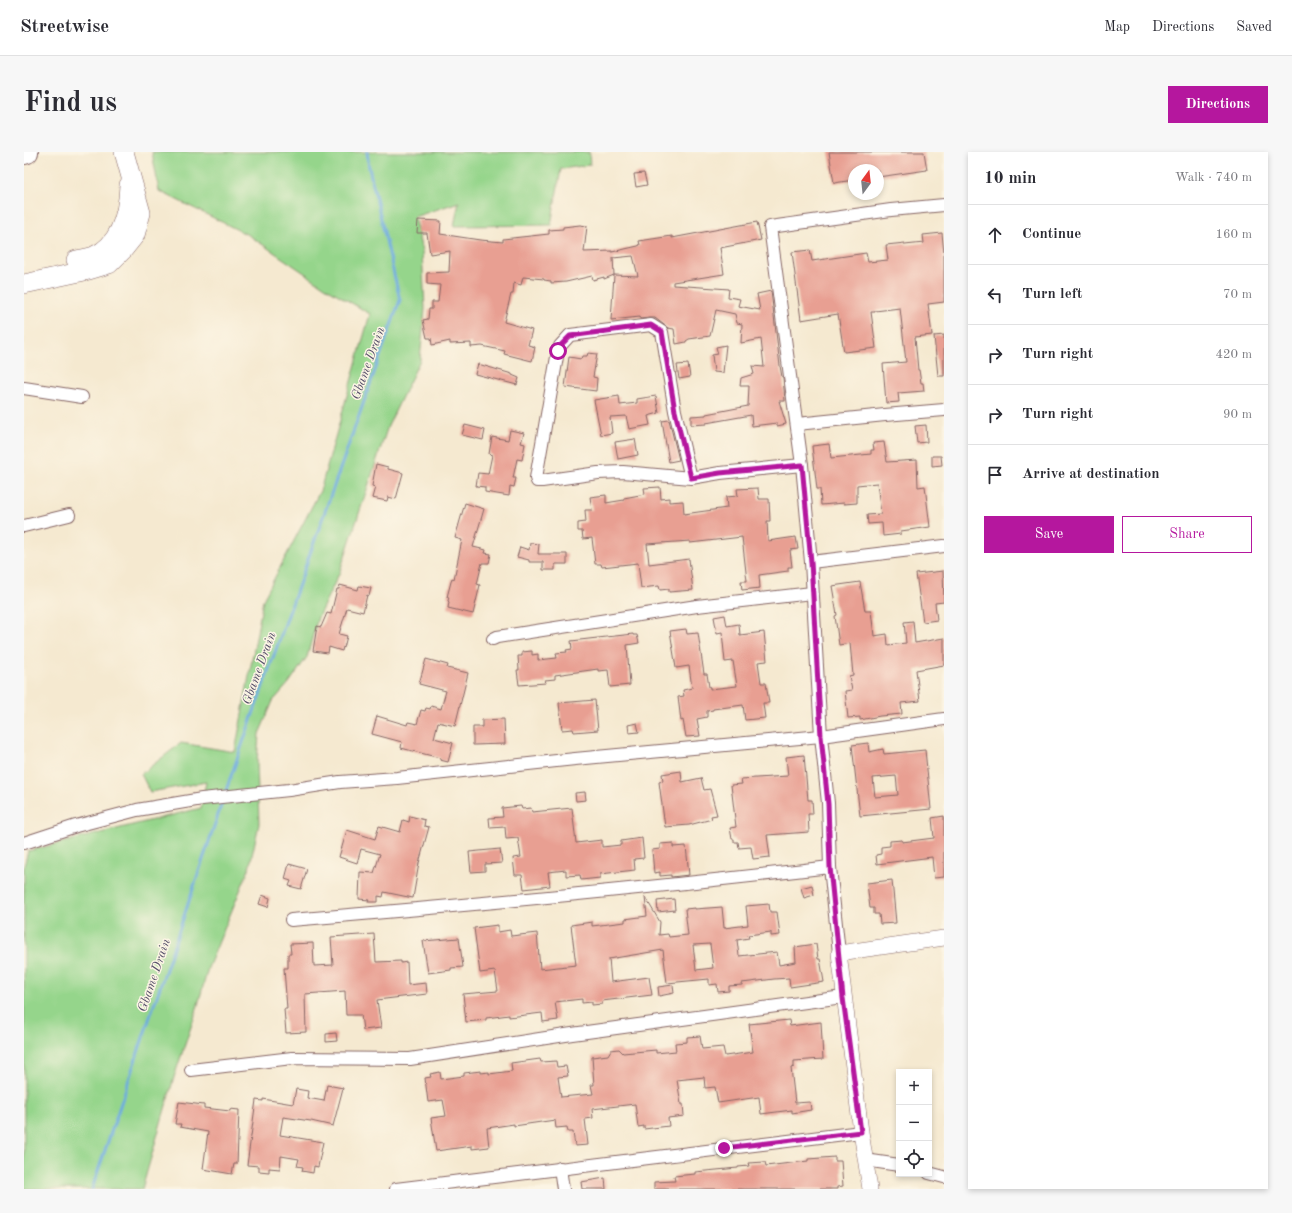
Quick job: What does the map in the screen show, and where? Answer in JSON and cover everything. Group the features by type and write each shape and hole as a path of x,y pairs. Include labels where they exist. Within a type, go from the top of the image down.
{"main road":[{"path":"24,271 93,256 108,248 121,229 129,201 127,161"},
{"path":"24,284 89,270 109,264 123,250 135,235 141,214 127,161"}],"street":[{"path":"870,1189 843,998 830,867 828,804 821,736 811,562 802,465 770,227 891,210 944,205"},
{"path":"691,478 675,411 662,332 651,325 570,336 560,346 558,351 536,478 537,481 598,473 623,472 691,478 720,473 802,465"},
{"path":"24,388 82,397"},
{"path":"797,424 944,410"},
{"path":"24,526 69,515"},
{"path":"811,562 944,546"},
{"path":"493,639 497,636 612,618 812,592"},
{"path":"24,843 76,826 137,810 202,799 289,790 340,782 397,778 575,759 821,736 944,719"},
{"path":"291,920 532,899 830,867"},
{"path":"839,953 944,938"},
{"path":"191,1070 292,1058 410,1059 572,1034 843,998"},
{"path":"396,1189 861,1132"},
{"path":"865,1160 896,1165"},
{"path":"560,1168 563,1189"},
{"path":"932,1174 944,1177"}],"green space":[{"path":"152,152 589,152 590,165 561,169 551,225 454,226 459,202 414,217 422,251 425,309 420,360 388,426 339,574 318,617 307,657 289,683 273,701 259,734 257,762 259,824 249,869 208,968 196,1012 175,1074 142,1189 24,1189 24,866 28,851 201,808 206,782 150,792 141,774 181,743 235,752 263,600 320,491 370,314 325,287 250,236 159,191"}],"building":[{"path":"829,152 924,152 927,170 884,176 884,164 848,164 848,181 834,183"},
{"path":"644,173 647,185 636,187 634,174"},
{"path":"418,220 441,221 440,234 503,242 503,239 549,234 549,230 563,229 563,227 580,225 587,226 584,252 612,252 638,246 640,245 639,241 672,236 672,238 757,222 761,240 720,248 724,274 673,282 673,285 729,289 728,297 740,299 738,306 760,310 757,294 771,291 785,401 779,401 786,424 777,426 777,423 752,426 751,415 706,424 691,425 691,416 706,415 748,406 749,386 740,386 741,378 754,374 752,366 764,367 761,339 741,343 742,324 737,323 735,314 716,310 710,336 689,339 686,342 676,344 674,329 668,328 655,318 640,319 640,317 611,320 614,275 604,279 604,277 593,280 592,276 566,282 551,283 551,281 544,279 523,277 521,285 514,283 513,294 511,294 504,322 532,330 528,345 535,347 532,361 504,354 505,351 482,346 471,347 471,343 450,344 450,341 432,345 431,338 427,338 423,320 428,319 429,309 432,309 432,302 438,302 440,285 427,284 427,273 449,272 450,251 430,254 427,233 417,233","holes":["633,256 638,276 614,275 613,258"]},
{"path":"942,233 944,254 944,302 928,304 932,335 915,337 918,370 921,383 923,383 924,391 898,393 899,402 886,403 883,364 906,362 900,308 871,312 876,348 844,352 838,314 801,320 792,252 810,250 812,261 866,253 868,262 888,260 886,245 924,243 923,235"},
{"path":"944,335 944,376 938,376 934,336"},
{"path":"726,345 723,373 714,372 712,355 718,354 716,347"},
{"path":"588,353 597,354 593,377 597,378 596,391 565,387 569,357 581,359 582,356 587,356"},
{"path":"478,364 512,374 519,378 517,385 475,374"},
{"path":"688,364 690,377 679,379 677,365"},
{"path":"619,396 620,405 637,403 637,399 656,396 659,413 648,416 650,425 629,429 626,416 610,417 612,433 601,435 594,400"},
{"path":"669,420 679,460 669,462 662,421"},
{"path":"465,425 485,430 483,440 462,435"},
{"path":"926,425 927,442 917,443 915,426"},
{"path":"510,430 524,433 521,443 525,444 522,460 517,459 513,478 516,478 514,487 510,486 509,496 485,492 485,487 476,486 478,473 488,474 492,455 489,454 492,437 508,440"},
{"path":"635,439 638,455 618,459 615,442"},
{"path":"884,442 887,462 917,460 918,487 925,486 930,527 901,531 901,534 883,536 882,523 868,524 867,515 881,514 877,483 857,485 857,503 821,505 820,489 817,489 812,446 829,444 831,458 871,454 871,450 874,450 873,443"},
{"path":"932,456 941,456 942,465 932,466"},
{"path":"376,464 403,473 396,499 388,497 387,501 372,498 375,487 372,486"},
{"path":"660,487 661,499 669,498 669,502 683,501 684,514 727,508 726,497 738,496 737,489 758,488 759,499 769,499 770,521 767,521 768,541 796,537 798,549 790,550 792,567 788,567 788,571 759,575 760,588 742,590 741,581 747,581 742,537 690,543 690,541 647,544 649,564 689,559 693,590 669,592 669,589 660,590 659,586 641,588 638,563 602,567 601,564 595,564 592,538 583,539 582,531 578,531 578,523 586,522 585,510 592,510 590,497 606,495 606,503 645,494 644,488"},
{"path":"465,503 484,509 473,547 486,550 485,553 491,554 489,563 482,563 477,584 480,585 473,614 448,608 449,597 447,597 452,578 454,579 462,540 455,538"},
{"path":"530,543 539,544 538,554 567,554 567,564 555,564 555,570 543,570 543,562 529,562 529,560 517,557 520,547 529,550"},
{"path":"943,571 944,602 935,603 937,620 923,622 916,574"},
{"path":"860,582 865,611 871,611 874,636 887,634 888,645 906,643 904,622 913,621 915,643 944,638 944,665 916,670 920,701 901,703 902,714 860,720 860,717 848,718 845,691 852,690 849,676 853,675 850,643 839,645 835,616 837,615 832,586"},
{"path":"340,585 358,590 359,586 371,588 369,596 367,595 363,612 347,608 339,634 347,636 342,651 329,647 328,653 313,651 317,626 321,627 327,613 331,614 337,589 339,589"},
{"path":"725,615 727,626 739,624 740,635 764,632 767,661 758,662 761,683 766,683 769,703 763,703 765,718 745,720 743,705 713,709 707,711 707,717 697,719 700,736 686,737 683,720 681,721 678,697 684,696 683,690 692,688 689,666 676,668 670,631 686,629 687,634 698,633 704,674 707,674 710,689 737,686 733,661 725,662 722,632 717,633 714,617"},
{"path":"633,634 637,635 639,643 627,645 630,685 610,687 608,670 598,671 598,669 555,675 555,679 545,680 546,683 519,685 517,670 519,670 518,656 522,656 522,652 532,651 532,655 538,654 538,660 557,658 556,653 567,652 566,650 572,649 571,641"},
{"path":"426,659 448,665 447,668 468,673 455,726 438,722 434,738 453,743 448,762 440,760 440,758 401,748 402,742 372,734 377,716 407,725 408,722 417,724 421,710 425,711 426,708 430,709 431,706 441,709 446,691 419,684"},
{"path":"595,700 598,730 574,732 573,729 562,730 559,703"},
{"path":"504,719 505,744 473,745 473,727 482,727 482,720"},
{"path":"637,723 639,732 629,733 628,725"},
{"path":"868,743 869,752 883,749 884,754 925,750 931,809 860,816 852,745","holes":["896,776 898,795 875,797 873,778"]},
{"path":"804,755 808,800 812,800 813,814 808,814 809,832 767,835 770,857 753,859 751,847 739,848 738,842 734,842 734,839 732,839 730,828 736,827 731,785 742,784 741,779 788,776 786,757"},
{"path":"681,771 682,782 701,778 704,790 710,789 717,815 711,816 712,819 689,825 665,827 659,782 663,781 662,774"},
{"path":"585,792 586,800 576,801 575,793"},
{"path":"521,806 522,809 531,808 532,812 572,808 576,843 602,840 602,847 621,845 621,841 642,838 644,858 634,859 635,870 600,874 600,878 581,880 580,875 566,876 566,870 548,872 550,886 524,889 522,875 515,875 513,858 521,857 518,838 506,839 505,827 490,828 489,818 503,817 502,808"},
{"path":"410,816 425,820 424,826 429,827 419,863 413,898 384,892 383,897 378,896 378,902 368,902 369,900 359,899 360,872 374,873 380,854 361,849 357,863 339,857 347,830 375,839 379,826 400,832 403,820 409,822"},
{"path":"944,816 944,877 934,878 932,857 877,864 876,855 881,854 881,847 890,846 890,841 902,840 902,842 934,838 932,818"},
{"path":"673,843 673,847 686,846 689,875 671,877 671,875 660,876 660,872 654,873 652,850 660,849 660,844"},
{"path":"500,849 502,863 485,864 485,871 471,872 469,852"},
{"path":"289,864 307,869 301,889 289,886 291,881 285,879"},
{"path":"892,880 896,923 880,924 879,914 874,914 874,908 870,908 867,883"},
{"path":"812,885 814,895 804,898 801,888"},
{"path":"262,895 270,898 268,907 259,904"},
{"path":"645,897 660,922 659,935 668,934 669,937 688,935 685,909 722,907 724,928 748,925 746,906 769,904 770,912 777,912 780,935 771,936 771,932 748,935 749,938 737,940 739,956 777,952 779,965 796,962 795,947 816,944 824,982 790,987 789,978 774,979 729,986 729,991 718,992 717,984 709,985 709,979 667,983 663,950 609,959 611,982 649,977 652,995 602,1001 602,1004 592,1005 592,1002 582,1003 582,999 555,1002 558,1020 543,1022 542,1013 509,1017 509,1015 486,1018 486,1020 466,1022 463,994 498,991 495,971 480,973 474,928 498,925 498,932 510,930 511,936 537,933 540,969 576,965 571,925 592,922 592,926 625,922 625,919 647,916","holes":["710,944 713,968 696,970 693,945"]},
{"path":"674,899 675,910 658,912 657,901"},
{"path":"374,934 376,962 407,962 408,985 426,983 427,994 377,1000 381,1028 363,1030 361,1015 346,1015 345,991 305,994 306,1032 286,1033 284,1009 287,1009 284,968 288,968 288,954 291,954 290,944 313,943 314,966 333,965 331,937"},
{"path":"459,938 463,967 428,973 423,941"},
{"path":"673,985 674,993 659,996 658,987"},
{"path":"789,1020 790,1026 821,1022 823,1059 794,1061 794,1067 791,1068 795,1103 810,1102 811,1110 792,1113 792,1110 761,1114 759,1097 718,1103 715,1087 705,1088 704,1077 677,1080 681,1104 683,1104 684,1116 668,1118 669,1126 644,1129 644,1126 638,1127 635,1104 592,1109 593,1118 585,1119 588,1145 575,1146 573,1132 568,1132 567,1127 556,1128 555,1120 487,1128 489,1147 472,1149 472,1146 436,1151 431,1118 446,1116 443,1100 428,1102 425,1078 431,1077 430,1074 440,1072 441,1079 464,1076 464,1073 481,1071 481,1073 489,1072 489,1074 512,1071 511,1063 540,1059 541,1062 556,1061 557,1067 566,1066 568,1076 558,1077 561,1097 593,1094 591,1085 594,1085 592,1057 608,1055 611,1050 619,1049 623,1053 656,1050 656,1053 676,1051 675,1043 687,1042 687,1037 700,1036 702,1049 723,1047 725,1056 753,1052 749,1024"},
{"path":"336,1033 337,1041 326,1042 326,1034"},
{"path":"327,1085 343,1088 333,1126 283,1117 280,1135 323,1142 318,1167 314,1166 313,1173 302,1171 303,1167 297,1166 299,1159 281,1156 280,1169 269,1168 269,1172 259,1171 259,1166 247,1165 256,1100 263,1101 263,1099 293,1104 296,1089 308,1091 307,1098 324,1101"},
{"path":"179,1102 204,1105 204,1108 230,1111 230,1109 239,1110 237,1164 234,1164 232,1174 203,1169 208,1132 180,1127 181,1124 175,1124"},
{"path":"835,1157 835,1161 841,1161 843,1186 837,1187 837,1189 654,1189 654,1182 675,1181 674,1176 695,1174 695,1172 738,1168 749,1166 748,1163 765,1162 766,1166 808,1161 808,1159"},
{"path":"605,1178 606,1189 582,1189 581,1182"}],"waterway":[{"name":"Gbame Drain","path":"225,793 400,300 369,168 367,152"},
{"name":"Gbame Drain","path":"92,1189 223,800"}],"route":[{"path":"558,351 560,346 570,336 651,325 662,332 675,411 691,478 720,473 802,465 811,562 821,736 828,804 830,867 843,998 861,1132 724,1148"}]}
